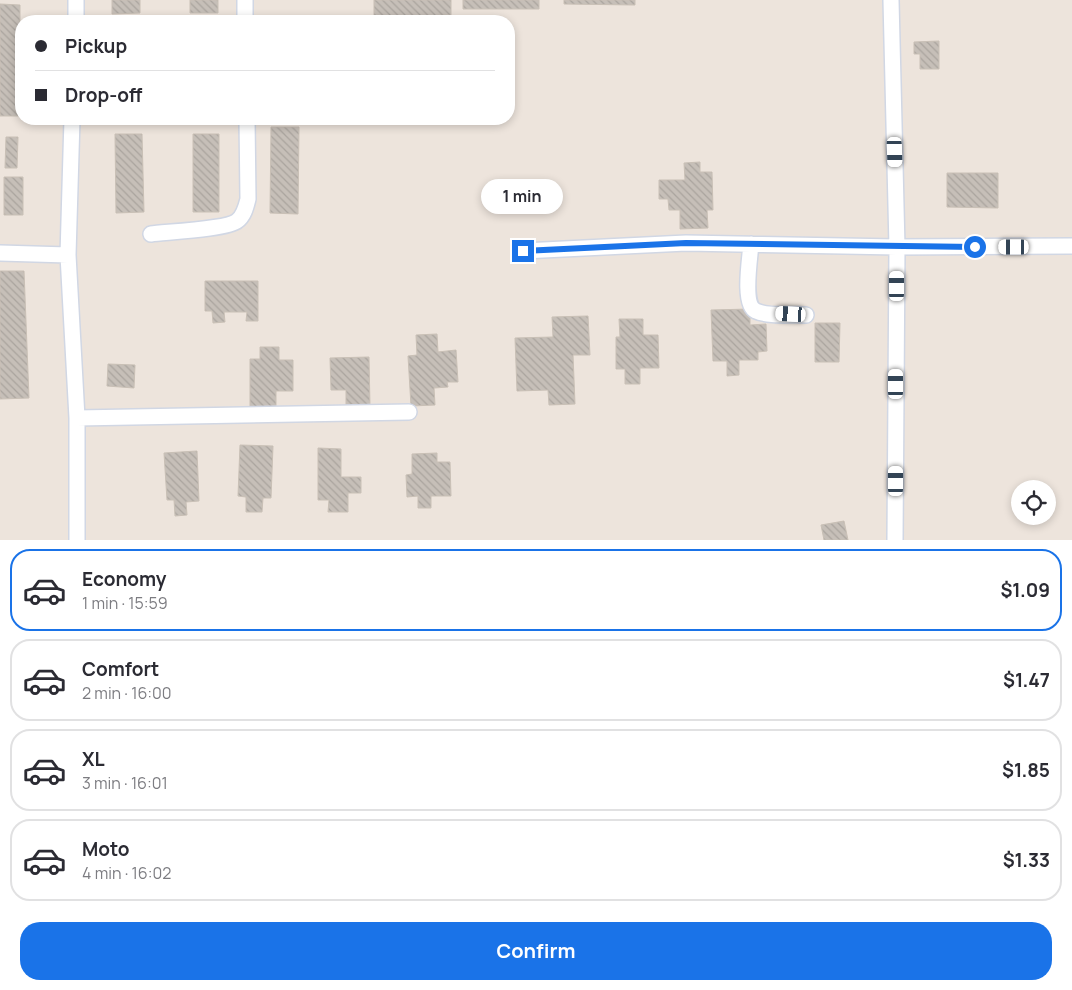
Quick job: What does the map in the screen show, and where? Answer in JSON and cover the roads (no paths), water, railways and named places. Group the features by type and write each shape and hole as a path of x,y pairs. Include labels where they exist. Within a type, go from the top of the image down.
{"street":[{"path":"76,0 76,15"},
{"path":"245,0 245,15"},
{"path":"891,0 897,247 896,540"},
{"path":"72,125 68,255 77,418 77,540"},
{"path":"151,234 237,222 244,212 248,200 247,125"},
{"path":"523,251 686,243 897,247 1072,246"},
{"path":"751,244 747,295 749,305 754,310 761,312 806,314"},
{"path":"0,254 68,255"},
{"path":"77,418 408,412"}]}
